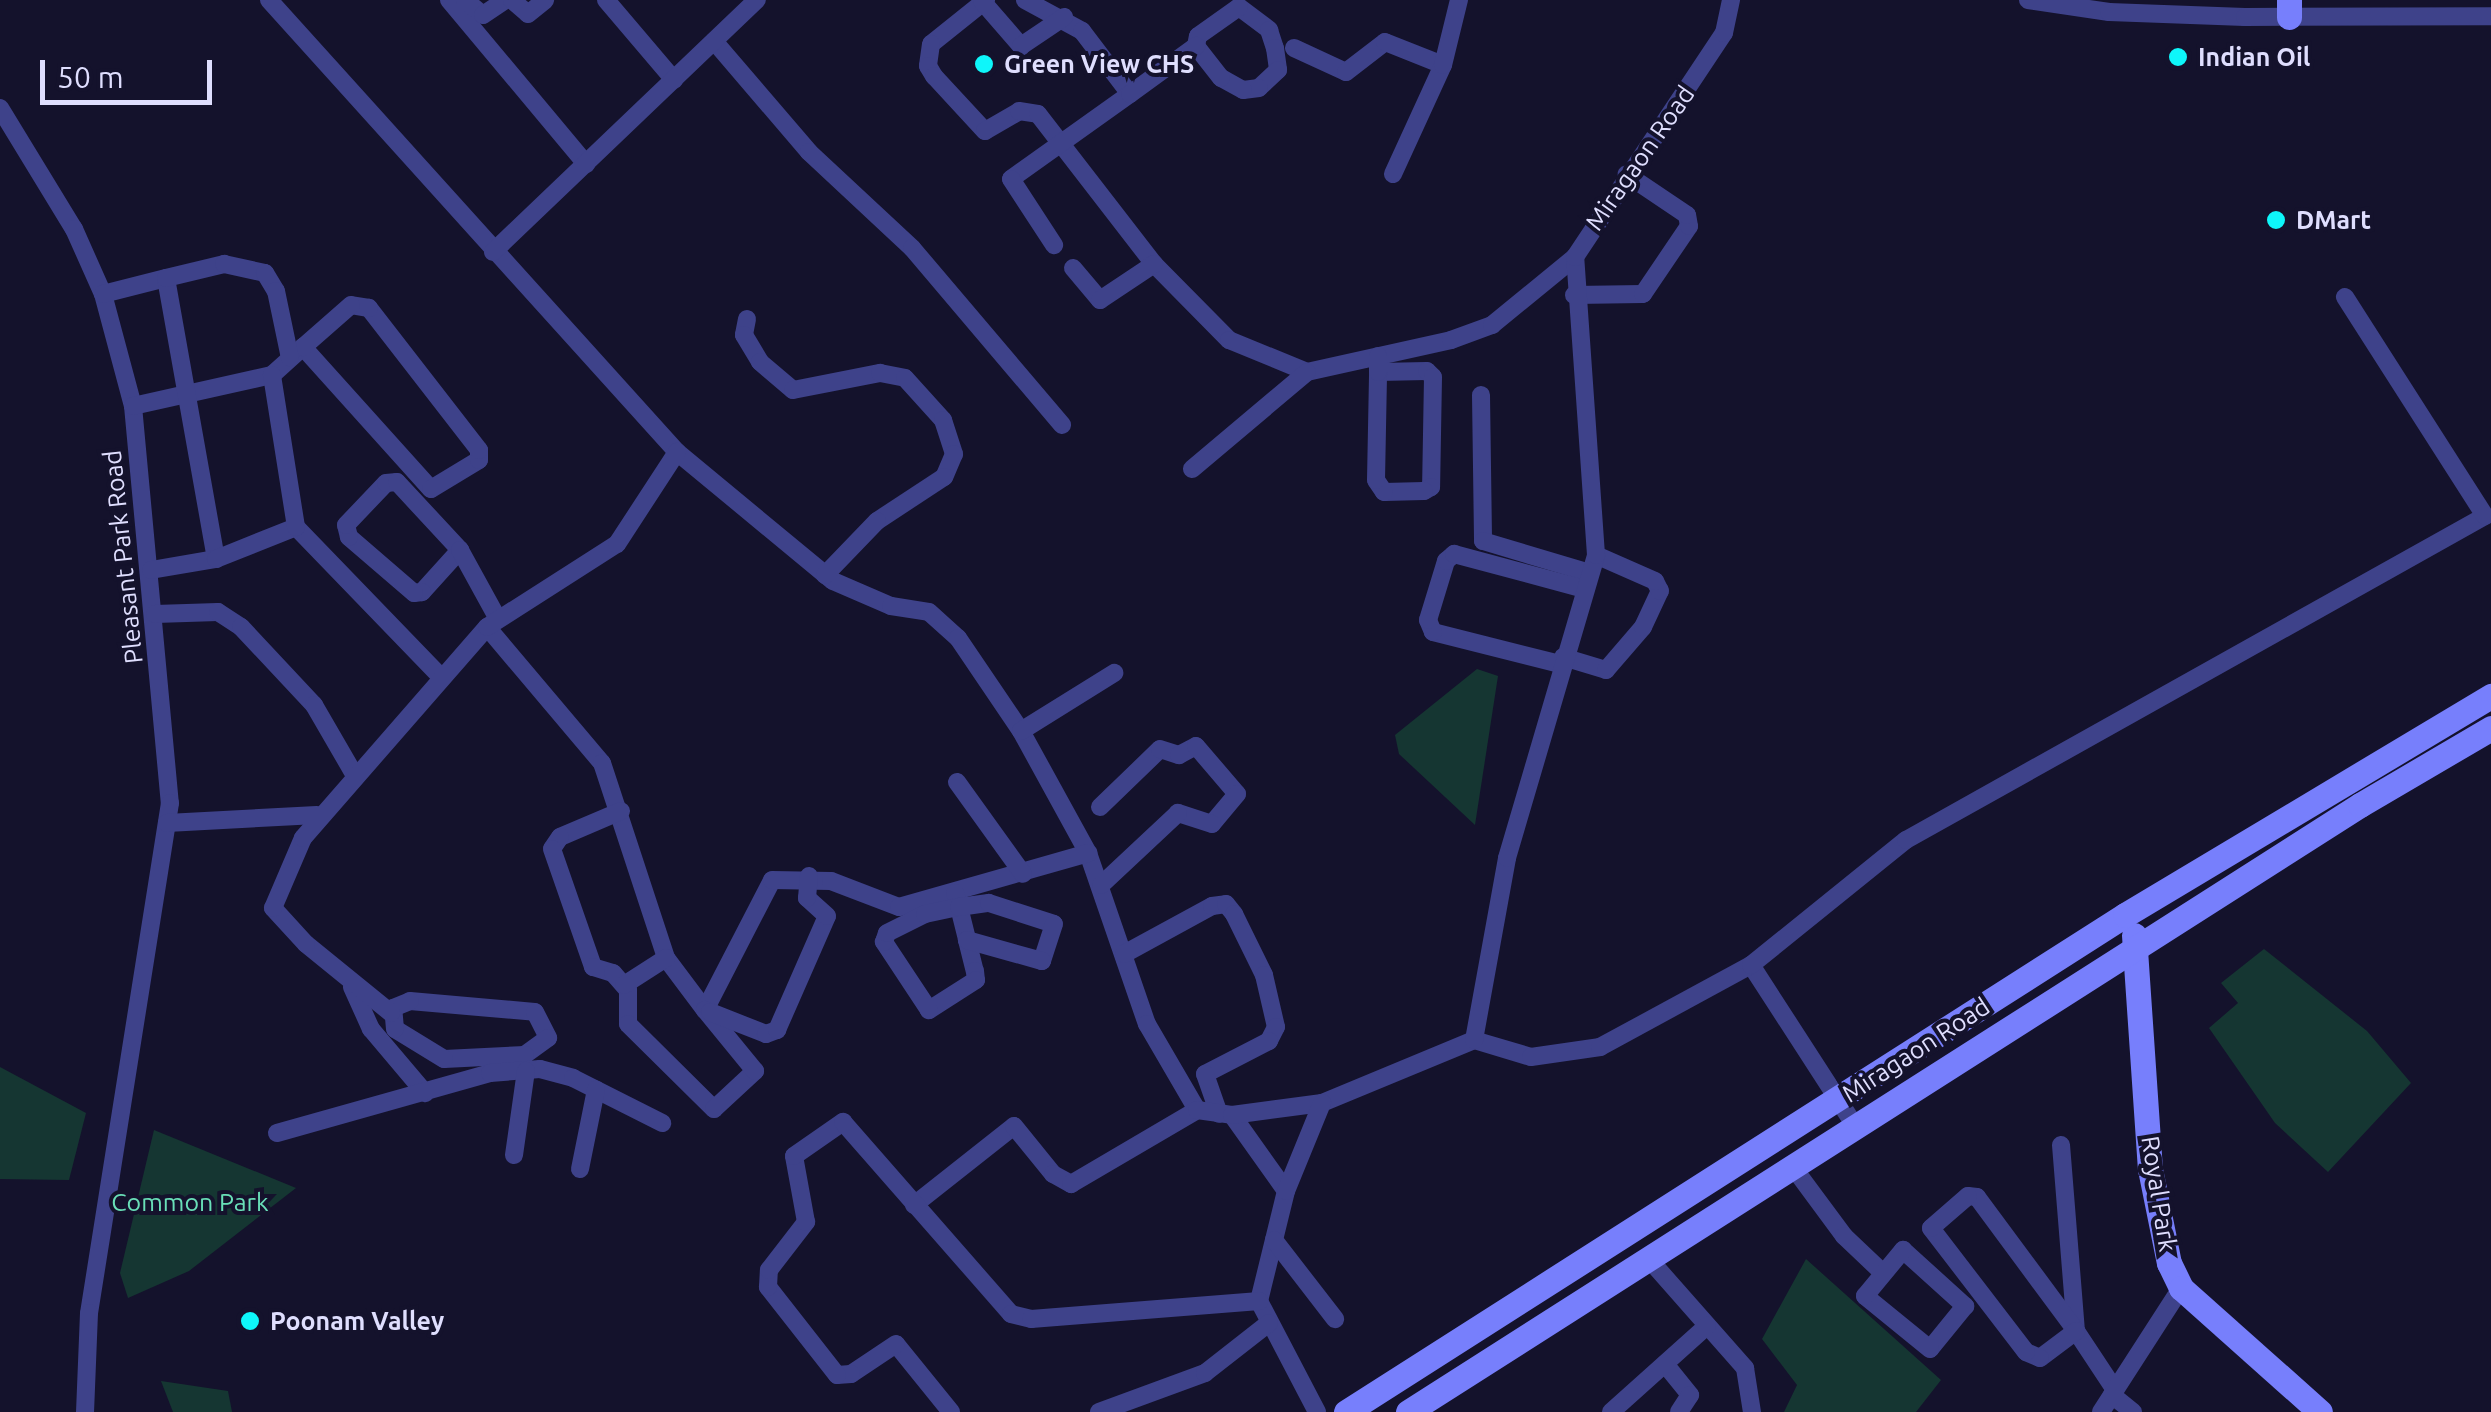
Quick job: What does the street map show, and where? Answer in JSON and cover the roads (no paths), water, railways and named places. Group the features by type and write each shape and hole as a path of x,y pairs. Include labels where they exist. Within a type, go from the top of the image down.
{"main road":[{"name":"Miragaon Road","path":"1346,1412 2125,914 2491,696"},
{"name":"Miragaon Road","path":"1408,1412 2139,945 2491,728"},
{"name":"Royal Park","path":"2125,914 2139,945 2150,1169 2157,1219 2181,1288 2320,1412"}],"street":[{"path":"269,0 677,452 825,576 866,597 929,612 958,638 1020,731 1088,853 1147,1024 1197,1110"},
{"path":"449,0 586,164"},
{"path":"465,0 483,14 508,0 528,14 546,0"},
{"path":"606,0 674,80"},
{"path":"493,252 757,0"},
{"path":"1025,0 1064,16 1130,94"},
{"path":"1393,174 1443,65 1460,0"},
{"name":"Miragaon Road","path":"1474,1040 1507,858 1562,660 1591,572 1590,408 1574,295 1574,258 1626,174 1716,46 1731,0"},
{"path":"2028,0 2109,12 2289,8 2491,16"},
{"path":"1064,16 1021,46 984,1 931,44 928,66 977,128 992,129 1026,111 1038,114 1154,264 1229,340 1307,372 1378,364 1492,325 1574,258"},
{"path":"1054,244 1011,179 1196,46 1198,36 1243,6 1269,30 1278,70 1258,88 1243,90 1221,78 1196,46"},
{"path":"714,41 809,152 912,248 1062,425"},
{"path":"1294,48 1346,72 1385,42 1443,65"},
{"name":"Pleasant Park Road","path":"0,108 74,229 102,294 133,406 155,614 167,823 138,1029 88,1312 85,1412"},
{"path":"1574,295 1643,294 1689,226 1687,214 1626,174"},
{"path":"102,294 224,264 265,273 276,291 297,353 431,489 478,460 479,450 368,308 351,305 297,353 272,374 133,406"},
{"path":"1073,268 1100,300 1154,264"},
{"path":"166,278 216,560"},
{"path":"914,1206 1007,1128 1018,1128 1054,1174 1071,1184 1197,1110 1226,1114 1322,1103 1474,1040 1531,1057 1600,1047 1751,965 1906,840 2488,521 2345,297"},
{"path":"747,319 744,336 760,362 794,390 880,373 906,378 943,420 954,454 944,477 877,521 825,576"},
{"path":"1378,364 1427,370 1433,377 1431,487 1424,492 1379,488 1378,364"},
{"path":"1192,469 1307,372"},
{"path":"272,374 296,527 442,677"},
{"path":"1482,394 1483,542 1591,572"},
{"path":"391,1013 410,1001 536,1012 548,1038 525,1055 444,1059 406,1038 391,1013 351,983 273,908 317,815 493,622 617,544 677,452"},
{"path":"460,550 418,594 349,538 346,525 390,480 460,550 493,622 602,764 621,811 666,958 755,1070 714,1109 628,1024 624,985"},
{"path":"151,570 216,560 296,527"},
{"path":"1454,554 1655,582 1660,591 1643,627 1606,670 1562,660 1433,632 1428,620 1446,561 1454,554"},
{"path":"155,614 218,612 241,627 314,706 354,774"},
{"path":"1020,731 1114,673"},
{"path":"1100,807 1160,749 1179,755 1196,746 1238,794 1212,824 1178,813 1100,885"},
{"path":"958,782 1023,874"},
{"path":"621,811 560,837 552,849 592,968 624,985"},
{"path":"167,823 317,815"},
{"path":"957,900 975,982 929,1010 883,938 957,900 1088,853"},
{"path":"705,1010 764,887 784,877 809,876 899,907 957,900 993,903 1054,924 1042,961 967,940"},
{"path":"705,1010 766,1034 777,1030 827,916 808,898 809,876"},
{"path":"1124,954 1212,906 1226,904 1234,914 1264,975 1276,1027 1269,1041 1205,1074 1226,1114 1286,1191"},
{"path":"624,985 666,958"},
{"path":"1751,965 1856,1127"},
{"path":"351,983 372,1029 424,1092"},
{"path":"514,1156 526,1070"},
{"path":"277,1133 424,1092 526,1070 574,1078 662,1123"},
{"path":"580,1169 596,1090"},
{"path":"1317,1412 1259,1301 1286,1191 1322,1103"},
{"path":"951,1412 896,1344 851,1374 837,1375 766,1278 806,1222 794,1156 843,1122 850,1122 914,1206 1010,1314 1022,1318 1259,1301"},
{"path":"2060,1144 2076,1331"},
{"path":"1792,1167 1844,1236 1882,1272"},
{"path":"2076,1331 2040,1358 2031,1356 1932,1224 1977,1197 2076,1331 2114,1392 2133,1412"},
{"path":"1274,1240 1335,1319"},
{"path":"1908,1252 1963,1302 1964,1310 1932,1348 1924,1348 1865,1296 1882,1272 1908,1252"},
{"path":"1648,1258 1745,1368 1752,1412"},
{"path":"2101,1412 2181,1288"},
{"path":"1100,1412 1205,1373 1269,1323"},
{"path":"1611,1412 1707,1326"},
{"path":"1665,1364 1690,1394 1679,1412"}],"place":[{"name":"Indian Oil","path":"2178,57"},
{"name":"Green View CHS","path":"984,64"},
{"name":"DMart","path":"2276,220"},
{"name":"Poonam Valley","path":"250,1321"}],"park label":[{"name":"Common Park","path":"190,1202"}]}
